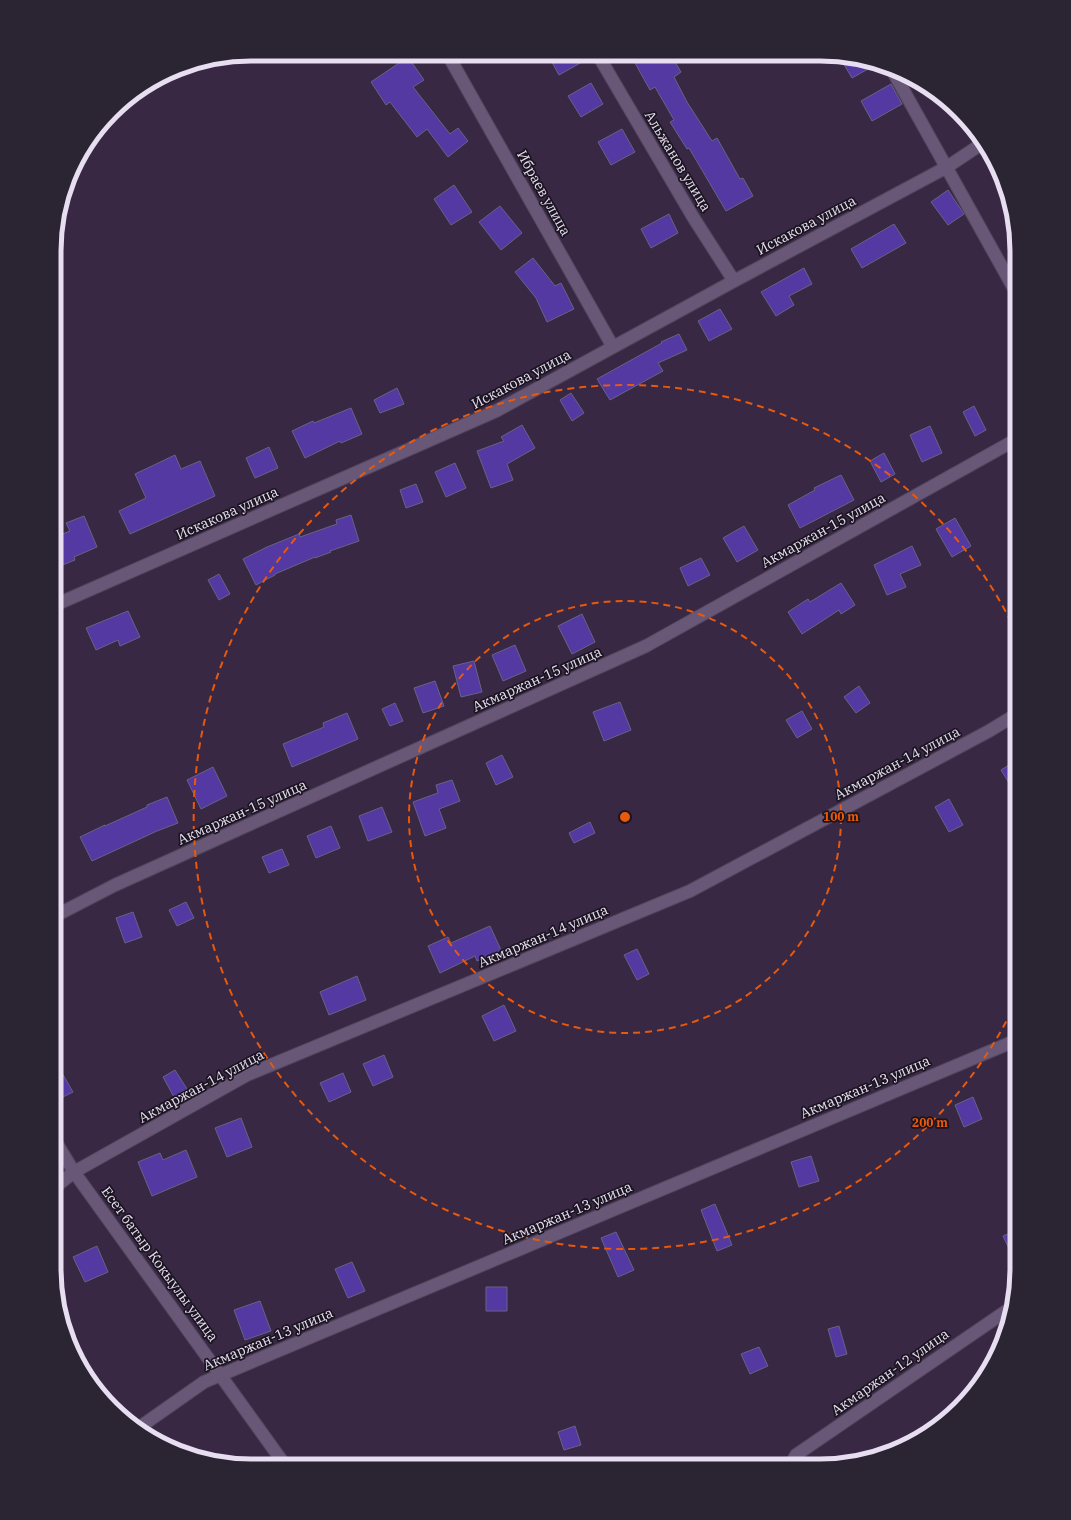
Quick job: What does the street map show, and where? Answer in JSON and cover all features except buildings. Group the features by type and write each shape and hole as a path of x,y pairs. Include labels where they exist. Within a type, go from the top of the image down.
{"street":[{"name":"Ибраев улица","path":"451,61 613,347"},
{"name":"Альжанов улица","path":"602,61 693,217 734,281"},
{"path":"905,82 947,166 1010,281"},
{"name":"Искакова улица","path":"61,602 496,411 947,166 979,146"},
{"name":"Акмаржан-15 улица","path":"61,913 115,885 646,646 1010,443"},
{"name":"Акмаржан-14 улица","path":"61,1182 74,1172 248,1075 690,892 1010,718"},
{"name":"Акмаржан-13 улица","path":"142,1425 204,1382 221,1374 1010,1043"},
{"name":"Есет батыр Кокыулы улица","path":"61,1150 74,1172 281,1459"},
{"name":"Акмаржан-12 улица","path":"794,1459 796,1455 1005,1311"}]}
